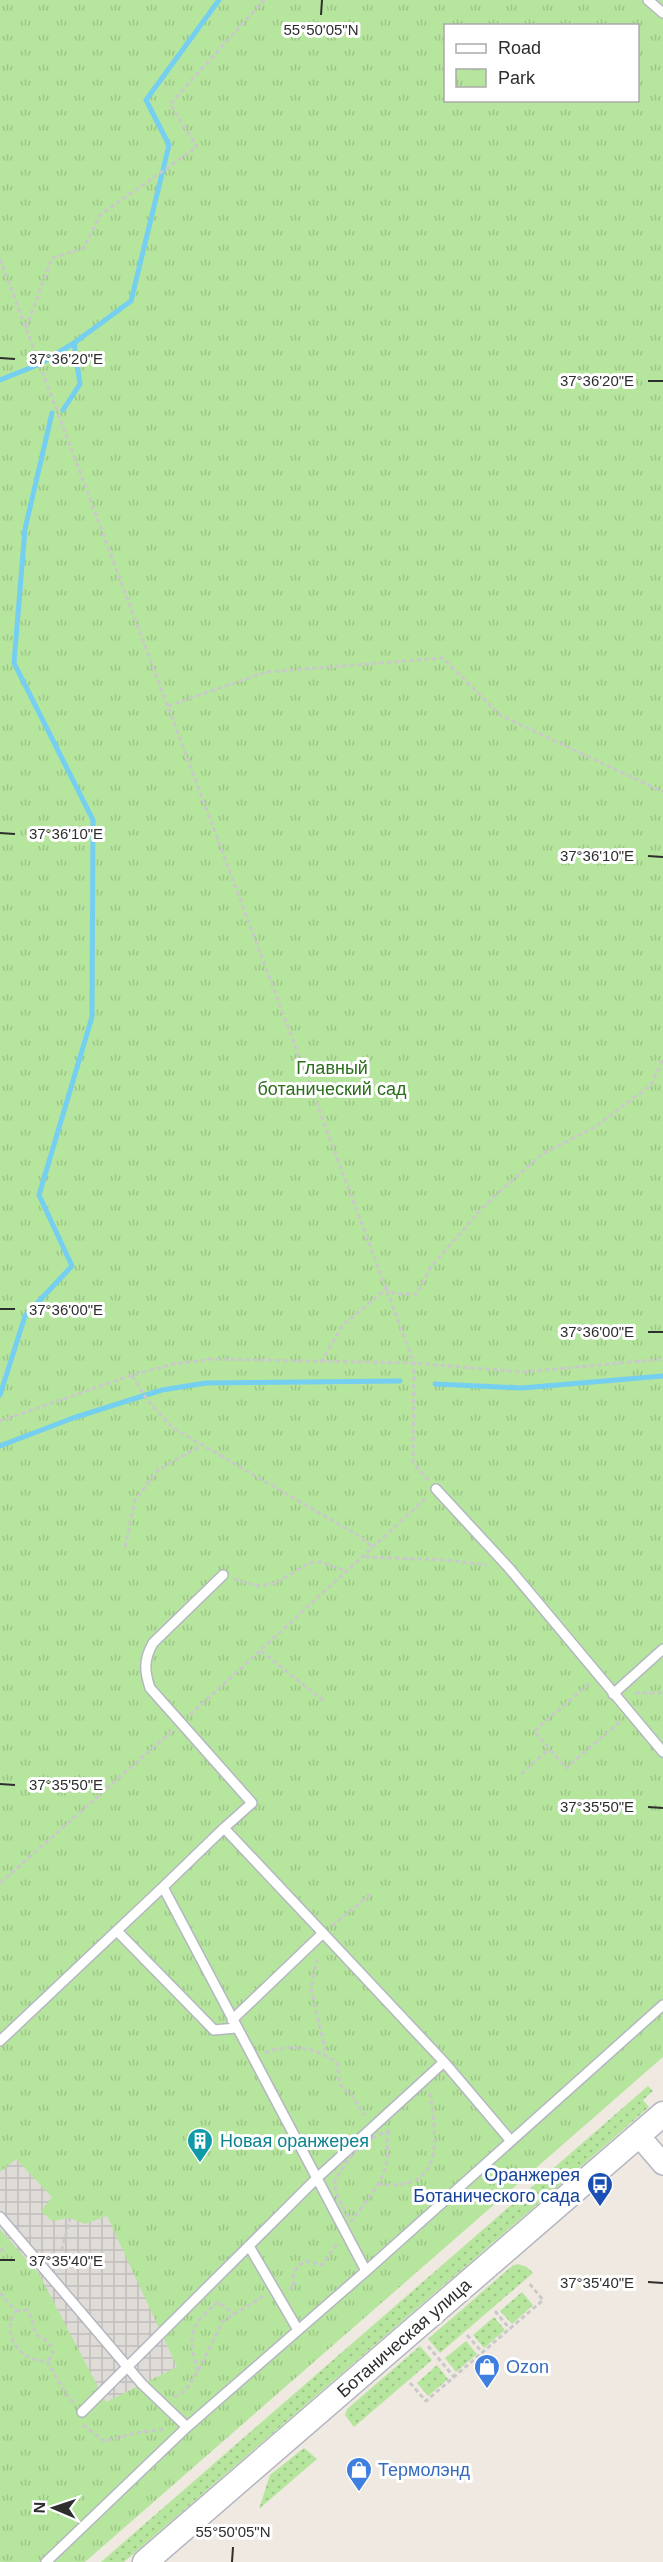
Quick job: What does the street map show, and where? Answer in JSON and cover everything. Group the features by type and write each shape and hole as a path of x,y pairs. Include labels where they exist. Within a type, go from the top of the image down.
{"main road":[{"name":"Ботаническая улица","path":"146,2562 663,2114"}],"street":[{"path":"639,2136 663,2164"}],"lane":[{"path":"648,0 663,13"},
{"path":"436,1489 509,1568 663,1752"},
{"path":"0,2041 252,1803 150,1688 144,1670 147,1654 153,1642 223,1575"},
{"path":"613,1694 663,1649"},
{"path":"224,1828 444,2062 511,2141"},
{"path":"163,1887 366,2271"},
{"path":"117,1931 214,2030 234,2024 323,1933"},
{"path":"46,2562 187,2427 366,2271 663,2005"},
{"path":"82,2412 316,2179 444,2062"},
{"path":"0,2217 127,2367 187,2427"},
{"path":"249,2246 298,2330"}],"path":[{"path":"26,328 52,258 84,248 100,215 196,147 170,104 264,0"},
{"path":"0,259 414,1364 413,1463 436,1489 261,1652 0,1882"},
{"path":"168,706 266,672 443,658 500,715 663,792"},
{"path":"386,1288 396,1294 417,1294 430,1268 485,1204 542,1154 595,1127 651,1084 663,1059"},
{"path":"321,1362 343,1324 386,1288"},
{"path":"0,1421 132,1375 174,1364 212,1359 414,1364 523,1372 663,1359"},
{"path":"132,1375 149,1402 173,1428 359,1536 374,1548"},
{"path":"126,1547 135,1500 158,1470 202,1445"},
{"path":"363,1557 446,1560 509,1568"},
{"path":"223,1575 257,1586 276,1583 309,1563 320,1562 347,1571"},
{"path":"261,1652 325,1702"},
{"path":"598,1676 534,1731 566,1768 629,1714"},
{"path":"613,1694 663,1693"},
{"path":"521,1774 549,1749"},
{"path":"323,1933 372,1893"},
{"path":"308,1959 325,1960"},
{"path":"317,1959 311,1988 326,2054"},
{"path":"268,2064 263,2053 279,2047 319,2050 337,2063 340,2085 353,2097 366,2118 370,2113"},
{"path":"378,2184 397,2186 411,2182 426,2173 434,2161 430,2089 423,2093"},
{"path":"389,2131 372,2136 346,2160 334,2183 338,2198 351,2221 378,2184 388,2160 385,2142 389,2131 395,2124"},
{"path":"54,2281 70,2218"},
{"path":"161,2402 185,2391 198,2371 223,2321 275,2290 294,2289 293,2276 297,2266 307,2261 321,2265 338,2242"},
{"path":"410,2383 426,2401 543,2300 528,2282"},
{"path":"0,2293 16,2311"},
{"path":"198,2371 189,2344 198,2319 218,2302 234,2314"},
{"path":"27,2310 33,2318 36,2336 46,2340 53,2349 53,2355 47,2361 35,2361 20,2353 10,2339 10,2319 16,2311 27,2310"},
{"path":"495,2311 510,2329"},
{"path":"413,2329 454,2377"},
{"path":"467,2335 482,2352"},
{"path":"47,2361 66,2394 82,2412 84,2427 104,2441 141,2432 187,2427"}],"green space":[{"name":"Главный ботанический сад","path":"0,0 663,0 663,2057 85,2562 0,2562"},
{"path":"648,2086 653,2091 643,2100 649,2107 592,2157 124,2562 101,2562"},
{"path":"518,2264 527,2267 533,2273 440,2353 428,2339 512,2266"},
{"path":"522,2292 533,2305 512,2324 500,2311"},
{"path":"494,2317 505,2330 484,2348 473,2335"},
{"path":"466,2341 477,2354 456,2372 445,2358"},
{"path":"420,2346 432,2360 354,2427 345,2415 347,2409"},
{"path":"437,2365 448,2379 428,2396 417,2383"},
{"path":"304,2448 317,2459 259,2509 270,2475"}],"shaded area":[{"path":"16,2159 52,2197 41,2211 52,2221 70,2218 85,2224 107,2216 177,2367 106,2402 39,2274 0,2229 0,2172"}],"waterway":[{"path":"0,380 40,364 74,343 131,301 169,145 146,100 219,0"},
{"path":"63,410 80,384 74,343"},
{"path":"0,1395 25,1316 72,1266 39,1195 92,1017 93,820 14,663 25,529 52,413"},
{"path":"435,1384 522,1388 663,1376"},
{"path":"0,1446 73,1418 162,1390 206,1383 400,1381"}],"place":[{"name":"Новая оранжерея","path":"200,2164"},
{"name":"Оранжерея Ботанического сада","path":"600,2208"},
{"name":"Ozon","path":"487,2390"},
{"name":"Термолэнд","path":"359,2493"}]}
